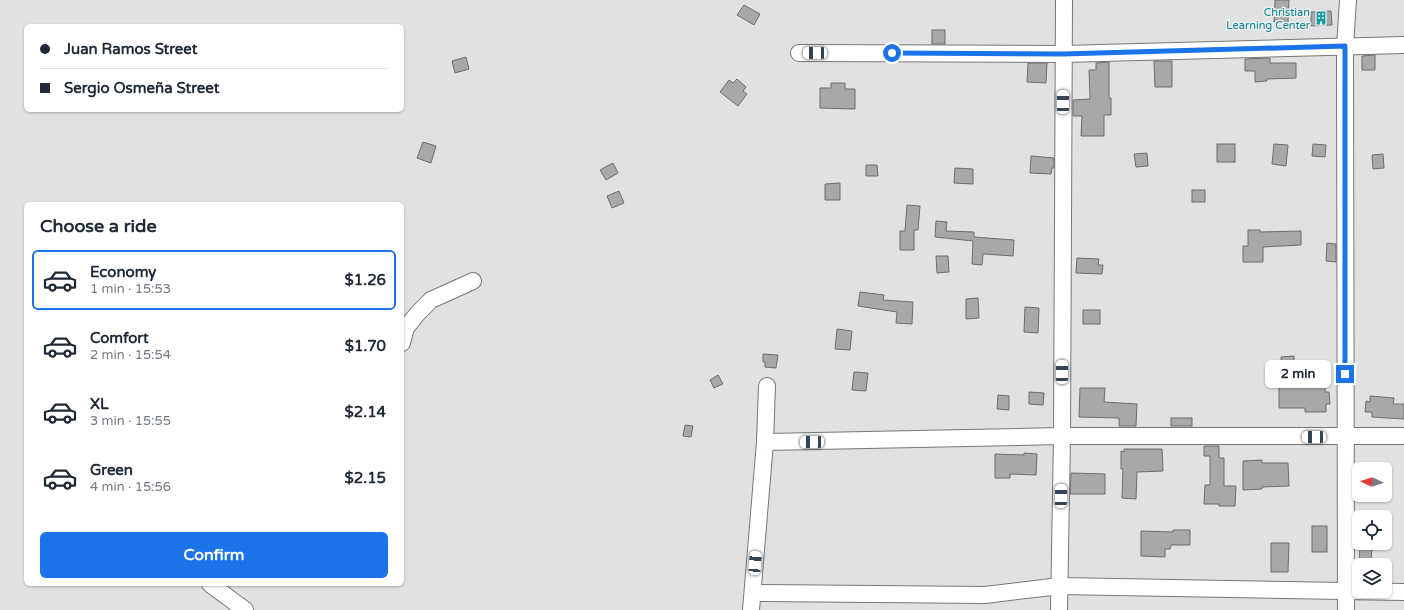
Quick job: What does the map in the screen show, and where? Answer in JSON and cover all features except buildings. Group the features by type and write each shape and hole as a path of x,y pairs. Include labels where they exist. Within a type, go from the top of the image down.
{"street":[{"path":"1059,610 1062,436 1064,0"},
{"path":"1346,610 1345,46 1348,0"},
{"path":"799,53 1063,54 1404,45"},
{"path":"404,336 406,328 431,300 473,281"},
{"path":"751,610 765,442 767,386"},
{"path":"765,442 1062,436 1404,436"},
{"path":"213,586 245,610"},
{"path":"753,593 985,595 1060,586 1404,592"}],"place":[{"name":"Christian Learning Center","path":"1321,18"}],"route":[{"path":"892,53 1063,54 1345,46 1345,374"}]}
